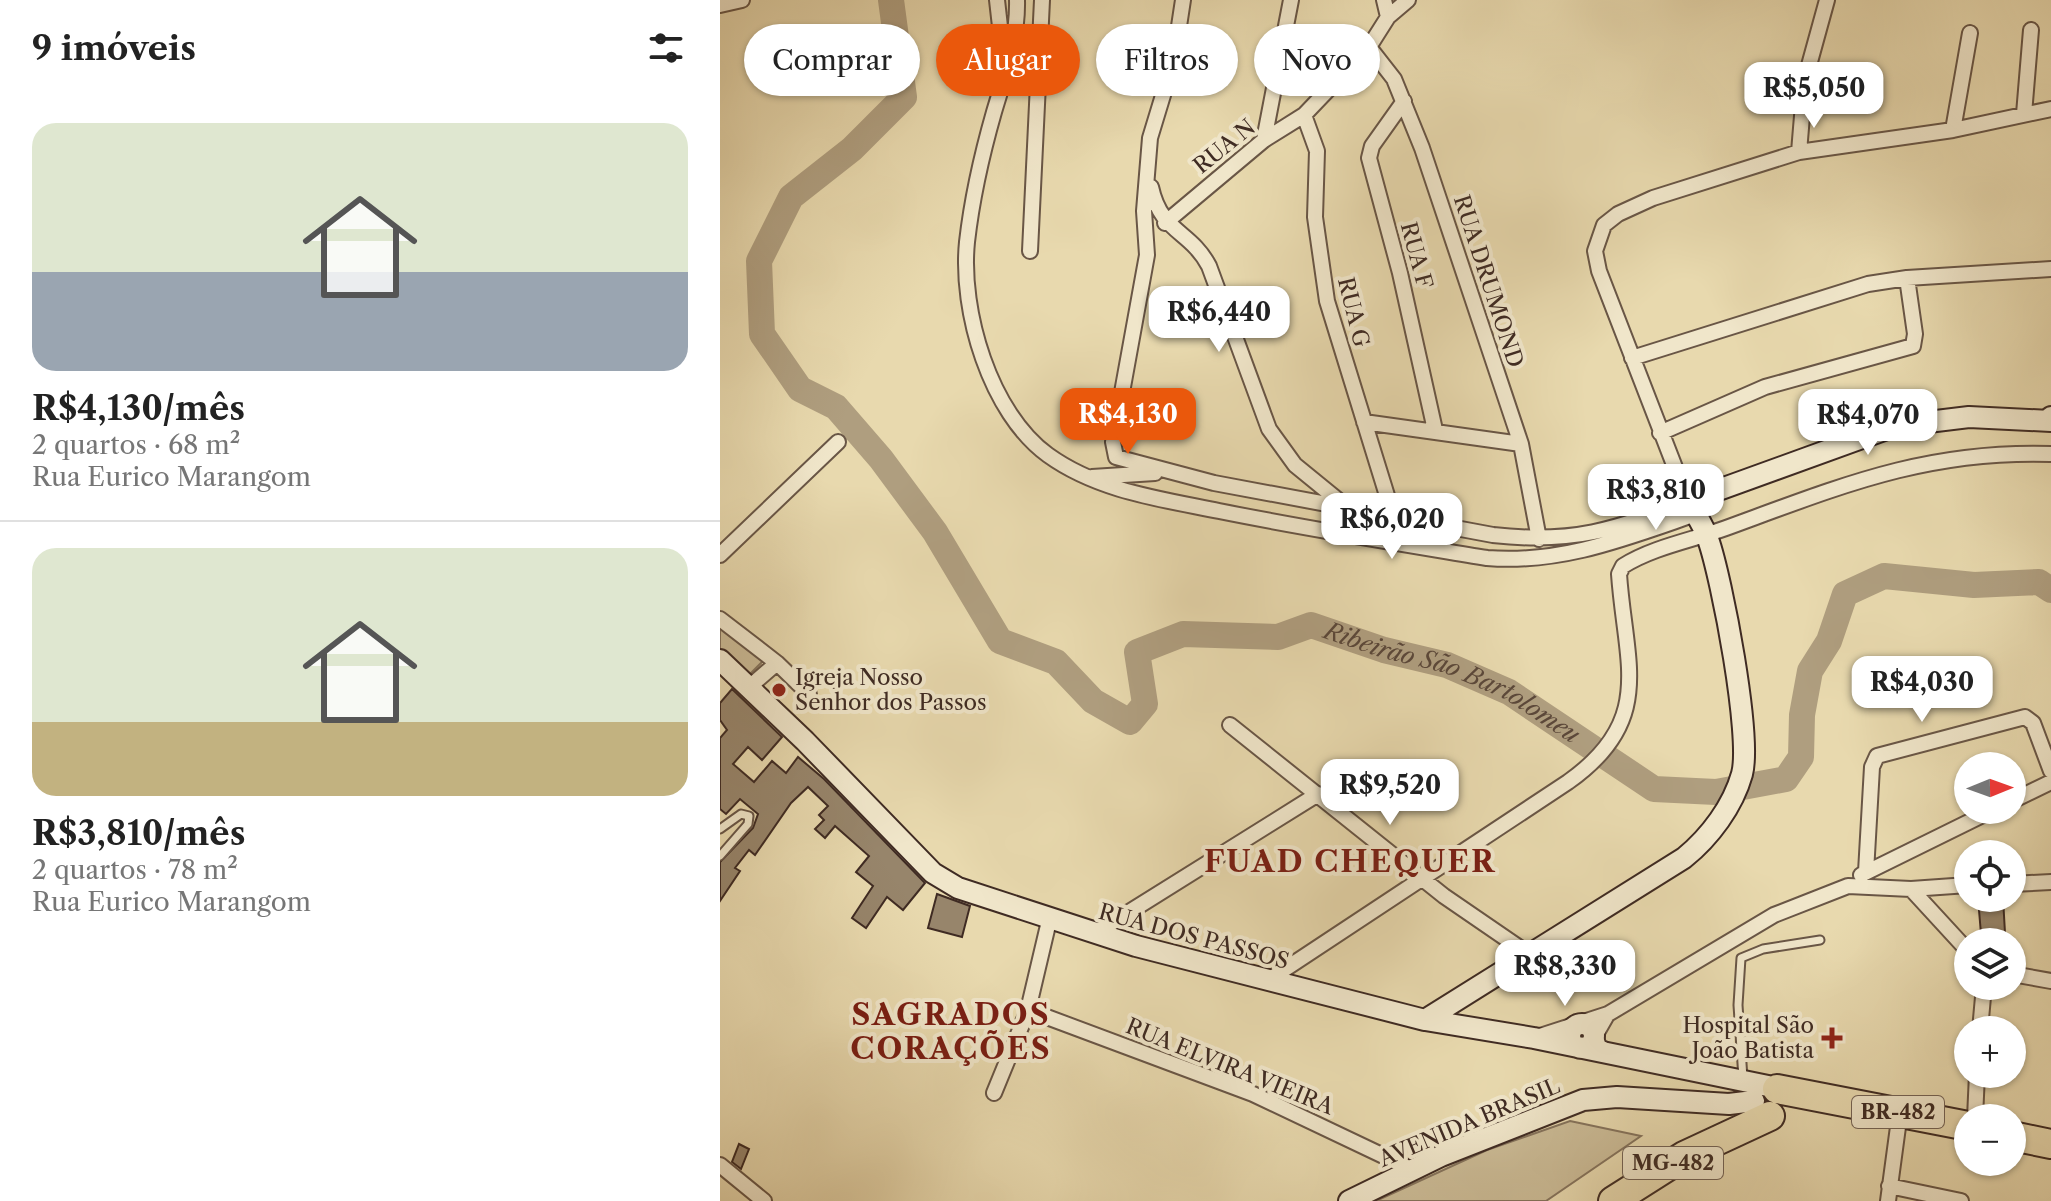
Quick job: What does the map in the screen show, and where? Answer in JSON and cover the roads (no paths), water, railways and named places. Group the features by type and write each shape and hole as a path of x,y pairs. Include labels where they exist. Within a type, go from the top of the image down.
{"highway":[{"name":"BR-482","path":"1760,1096 1828,1101 1954,1123"},
{"name":"MG-482","path":"1613,1201 1684,1156 1736,1131 1760,1096"},
{"path":"2026,1139 2051,1144"}],"street":[{"path":"720,5 742,0"},
{"path":"997,0 999,24"},
{"path":"1016,24 1017,0"},
{"path":"1030,251 1042,0"},
{"path":"1183,0 1174,59 1150,138 1144,211 1147,255 1113,451 1123,460 1170,473 1493,535 1539,539 1621,528 1692,508"},
{"path":"1264,140 1291,0"},
{"path":"1384,0 1388,17"},
{"name":"RUA N","path":"1380,30 1388,17 1408,0"},
{"path":"1799,152 1805,80 1827,0"},
{"path":"2024,114 2031,30"},
{"path":"1953,130 1970,33"},
{"name":"RUA DRUMOND","path":"1380,61 1394,79 1404,101 1521,444 1539,539"},
{"path":"1000,96 986,142 967,245 973,326 992,385 1020,426 1047,455 1121,491 1282,524 1518,560 1575,554 1895,426 1969,417 2051,420"},
{"name":"RUA N","path":"1165,223 1264,140 1304,115 1322,96"},
{"name":"RUA F","path":"1404,101 1372,146 1369,158 1400,273 1435,430"},
{"path":"1425,1020 1684,858 1702,843 1725,809 1742,775 1744,734 1719,576 1707,535 1660,433 1599,271 1595,251 1597,237 1604,225 1618,214 1653,198 1799,152 1953,130 2051,109"},
{"name":"RUA G","path":"1304,115 1317,151 1315,217 1324,290 1393,515"},
{"path":"1147,171 1157,210 1165,223 1202,253 1209,266 1255,395 1282,450 1345,506"},
{"path":"1632,358 1845,289 1907,278 2051,269"},
{"path":"1660,433 1765,387 1913,346 1915,334 1907,278"},
{"path":"1364,422 1521,444"},
{"path":"720,555 838,442"},
{"path":"1267,981 1588,768 1616,735 1627,712 1631,690 1630,651 1620,583 1623,566 1877,473 1981,455 2051,454"},
{"path":"1088,477 1170,473"},
{"path":"720,619 777,663 809,694"},
{"name":"RUA DOS PASSOS","path":"720,660 944,882 1049,921 1267,981 1425,1020 1534,1038 1585,1036 1613,1054 1760,1096"},
{"path":"748,688 777,663"},
{"path":"1866,872 1872,767 1877,756 2025,717 2033,723 2051,771"},
{"path":"1230,725 1422,877 1530,955"},
{"path":"2026,794 2051,782"},
{"path":"1094,934 1318,794"},
{"path":"1585,1036 1608,1014 1774,915 1848,886 1866,872 1964,824"},
{"path":"2026,883 2051,882"},
{"path":"1848,886 1911,889 1954,886"},
{"path":"1911,889 1954,936"},
{"path":"994,1093 1028,1010 1049,921"},
{"path":"2026,977 2051,981"},
{"name":"RUA ELVIRA VIEIRA","path":"1028,1010 1212,1077 1411,1169"},
{"name":"AVENIDA BRASIL","path":"1349,1201 1411,1169 1583,1100 1617,1097 1729,1104 1760,1096"},
{"path":"1900,1112 1888,1194 1961,1201"},
{"path":"720,1165 764,1201"}],"lane":[{"path":"720,829 745,813 750,820 720,856"},
{"path":"1760,1096 1738,1005 1741,958 1763,949 1820,940"}],"waterway":[{"name":"Ribeirão São Bartolomeu","path":"891,0 904,97 852,149 791,197 759,261 762,334 800,389 836,407 881,459 935,532 1000,641 1056,662 1093,701 1130,722 1145,704 1137,652 1183,634 1278,637 1311,625 1384,650 1447,665 1509,692 1654,789 1716,792 1786,779 1801,757 1802,715 1810,671 1829,641 1845,594 1884,576 1974,585 2039,582 2051,590"}],"place":[{"name":"Igreja Nosso Senhor dos Passos","path":"779,690"},
{"name":"Hospital São João Batista","path":"1832,1038"}],"district":[{"name":"FUAD CHEQUER","path":"1350,862"},
{"name":"SAGRADOS CORAÇÕES","path":"951,1032"}]}
